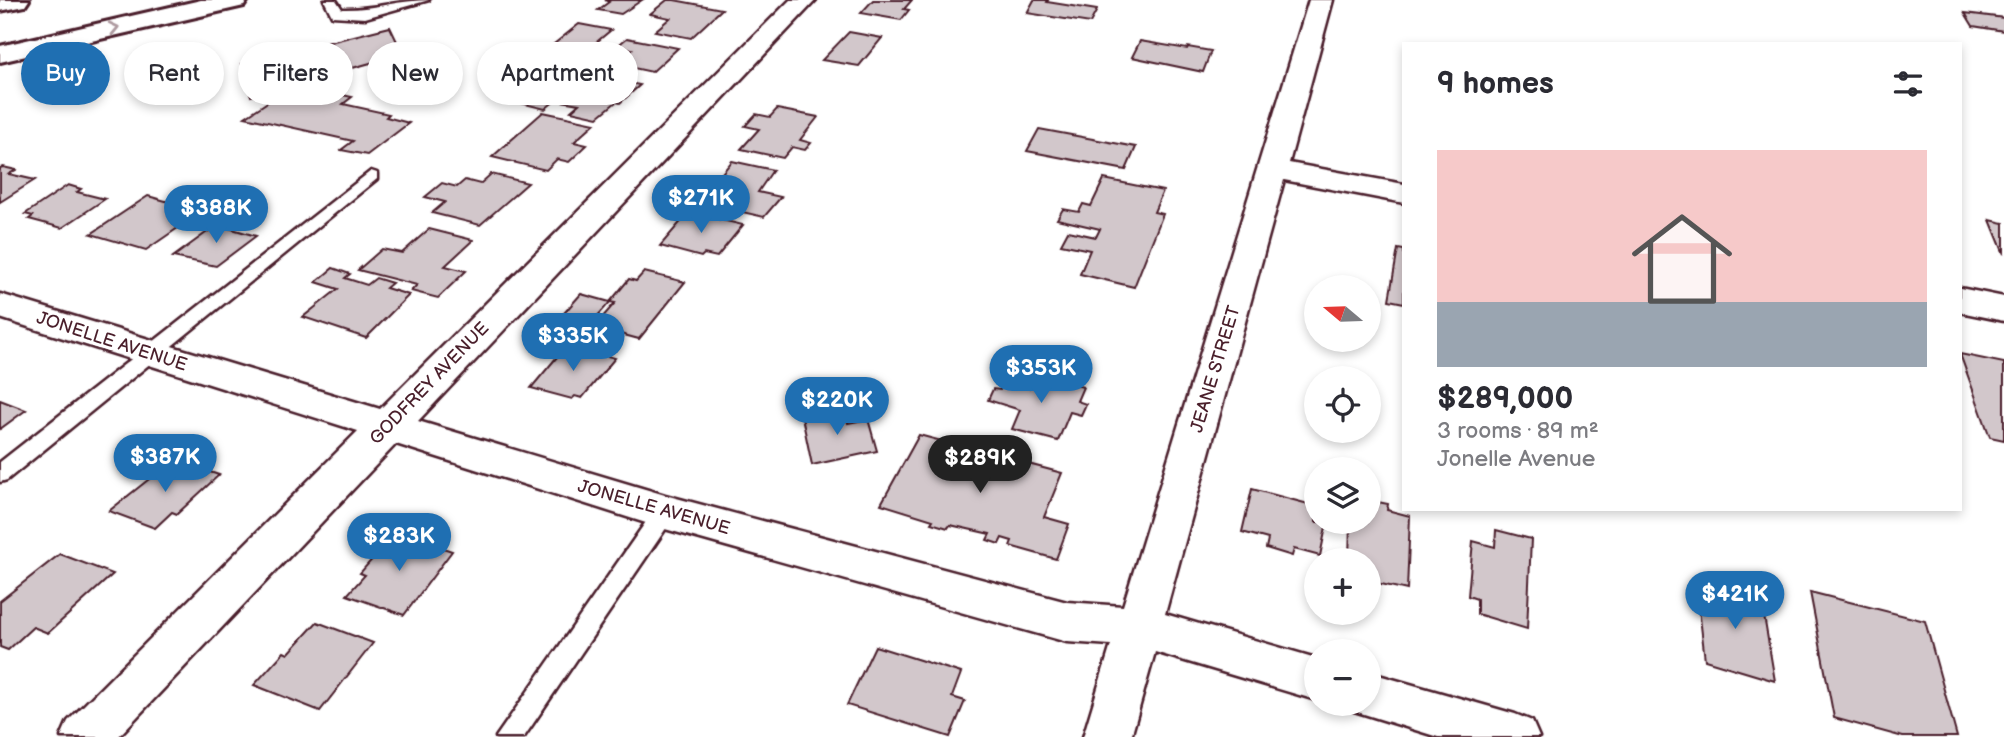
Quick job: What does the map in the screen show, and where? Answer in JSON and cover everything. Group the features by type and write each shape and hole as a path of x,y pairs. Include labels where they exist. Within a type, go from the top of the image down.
{"main road":[{"path":"0,4 16,0"},
{"path":"0,54 234,0"}],"street":[{"name":"GODFREY AVENUE","path":"85,737 804,0"},
{"name":"JEANE STREET","path":"1107,737 1274,169 1319,0"},
{"path":"1274,169 1402,194"},
{"path":"1962,300 2004,309"},
{"name":"JONELLE AVENUE","path":"0,306 386,428 665,512 1068,622 1139,627 1304,675"},
{"path":"1381,698 1515,737"}],"lane":[{"path":"330,0 337,13 344,15 385,10 423,0"},
{"path":"0,474 371,176"},
{"path":"509,737 665,512"}],"building":[{"path":"605,0 642,0 621,14 598,10 609,2"},
{"path":"667,0 722,9 691,38 655,31 670,18 650,14"},
{"path":"873,0 912,0 904,9 909,10 901,20 861,13"},
{"path":"1034,0 1048,0 1047,2 1097,10 1090,23 1027,13"},
{"path":"1965,13 2004,18 2004,31 1973,26"},
{"path":"579,24 611,30 597,42 556,42"},
{"path":"390,27 397,42 367,42 367,64 353,68 353,42 330,42"},
{"path":"849,32 882,38 859,66 822,60"},
{"path":"627,38 678,48 652,72 638,69 638,42 622,42"},
{"path":"1140,41 1211,51 1203,72 1132,57"},
{"path":"263,105 348,105 389,114 386,117 409,123 367,155 341,150 353,141 245,117"},
{"path":"529,105 550,105 545,109"},
{"path":"578,105 612,105 598,117 571,111"},
{"path":"777,109 818,117 800,140 811,143 805,150 792,147 783,158 741,149 759,129 745,126 756,114 770,117"},
{"path":"543,112 595,123 574,142 587,145 569,162 557,159 546,170 492,157"},
{"path":"1039,129 1136,147 1126,170 1027,151"},
{"path":"732,161 773,170 758,192 781,197 764,217 698,202"},
{"path":"0,168 16,170 9,174 35,180 0,202"},
{"path":"491,174 528,183 480,225 432,213 445,202 425,197 442,183 457,187 465,180 480,184"},
{"path":"1104,179 1163,191 1154,212 1163,214 1134,287 1080,274 1090,250 1061,244 1068,231 1096,237 1100,229 1057,219 1063,209 1079,212 1083,204 1091,206"},
{"path":"68,185 81,189 77,192 105,199 62,228 29,219 33,216 25,214"},
{"path":"148,196 190,208 206,197 217,201 146,250 91,234"},
{"path":"689,212 743,225 717,257 704,254 701,257 660,246"},
{"path":"1990,220 2004,223 2004,254"},
{"path":"221,222 233,225 229,228 256,236 216,266 173,257"},
{"path":"429,229 473,240 445,266 466,271 438,298 411,291 417,285 358,270 382,249 402,253"},
{"path":"1398,249 1402,250 1402,303 1389,300"},
{"path":"333,268 350,274 345,278 367,285 376,278 392,283 386,288 409,295 366,338 303,317 338,289 316,282"},
{"path":"644,272 685,282 639,339 594,327 615,303 610,302 629,279 636,281"},
{"path":"581,294 610,302 586,329 557,321"},
{"path":"567,345 615,358 582,398 575,396 572,399 531,388"},
{"path":"1962,354 2004,363 2004,440 1990,437"},
{"path":"1035,375 1083,387 1077,401 1086,404 1081,415 1070,412 1058,441 1012,429 1020,410 988,400 993,389 1000,390 1004,381 1029,388"},
{"path":"0,400 26,410 0,429"},
{"path":"845,409 848,423 868,419 877,451 812,465 802,417"},
{"path":"919,435 1062,473 1044,517 1069,524 1056,559 1010,546 1012,541 1002,538 999,544 987,540 990,534 950,525 948,528 931,523 933,520 881,504"},
{"path":"173,460 219,475 177,514 172,512 155,528 109,511"},
{"path":"1252,489 1304,503 1304,534 1325,534 1322,548 1304,548 1304,552 1294,549 1292,556 1266,548 1268,539 1242,532"},
{"path":"1381,503 1388,504 1387,510 1410,516 1407,590 1381,584 1381,548 1349,548 1350,534 1381,534"},
{"path":"1496,530 1531,539 1527,629 1477,614 1477,599 1468,596 1473,541 1495,547"},
{"path":"396,532 452,551 404,615 347,595 365,575 360,573"},
{"path":"60,554 113,574 48,633 33,627 8,650 0,647 0,601"},
{"path":"1696,582 1761,598 1775,681 1705,660"},
{"path":"1810,592 1925,621 1957,737 1903,737 1834,718"},
{"path":"317,622 373,643 320,711 254,685 284,652 288,654"},
{"path":"875,646 961,673 952,697 965,701 950,737 847,705"}]}
